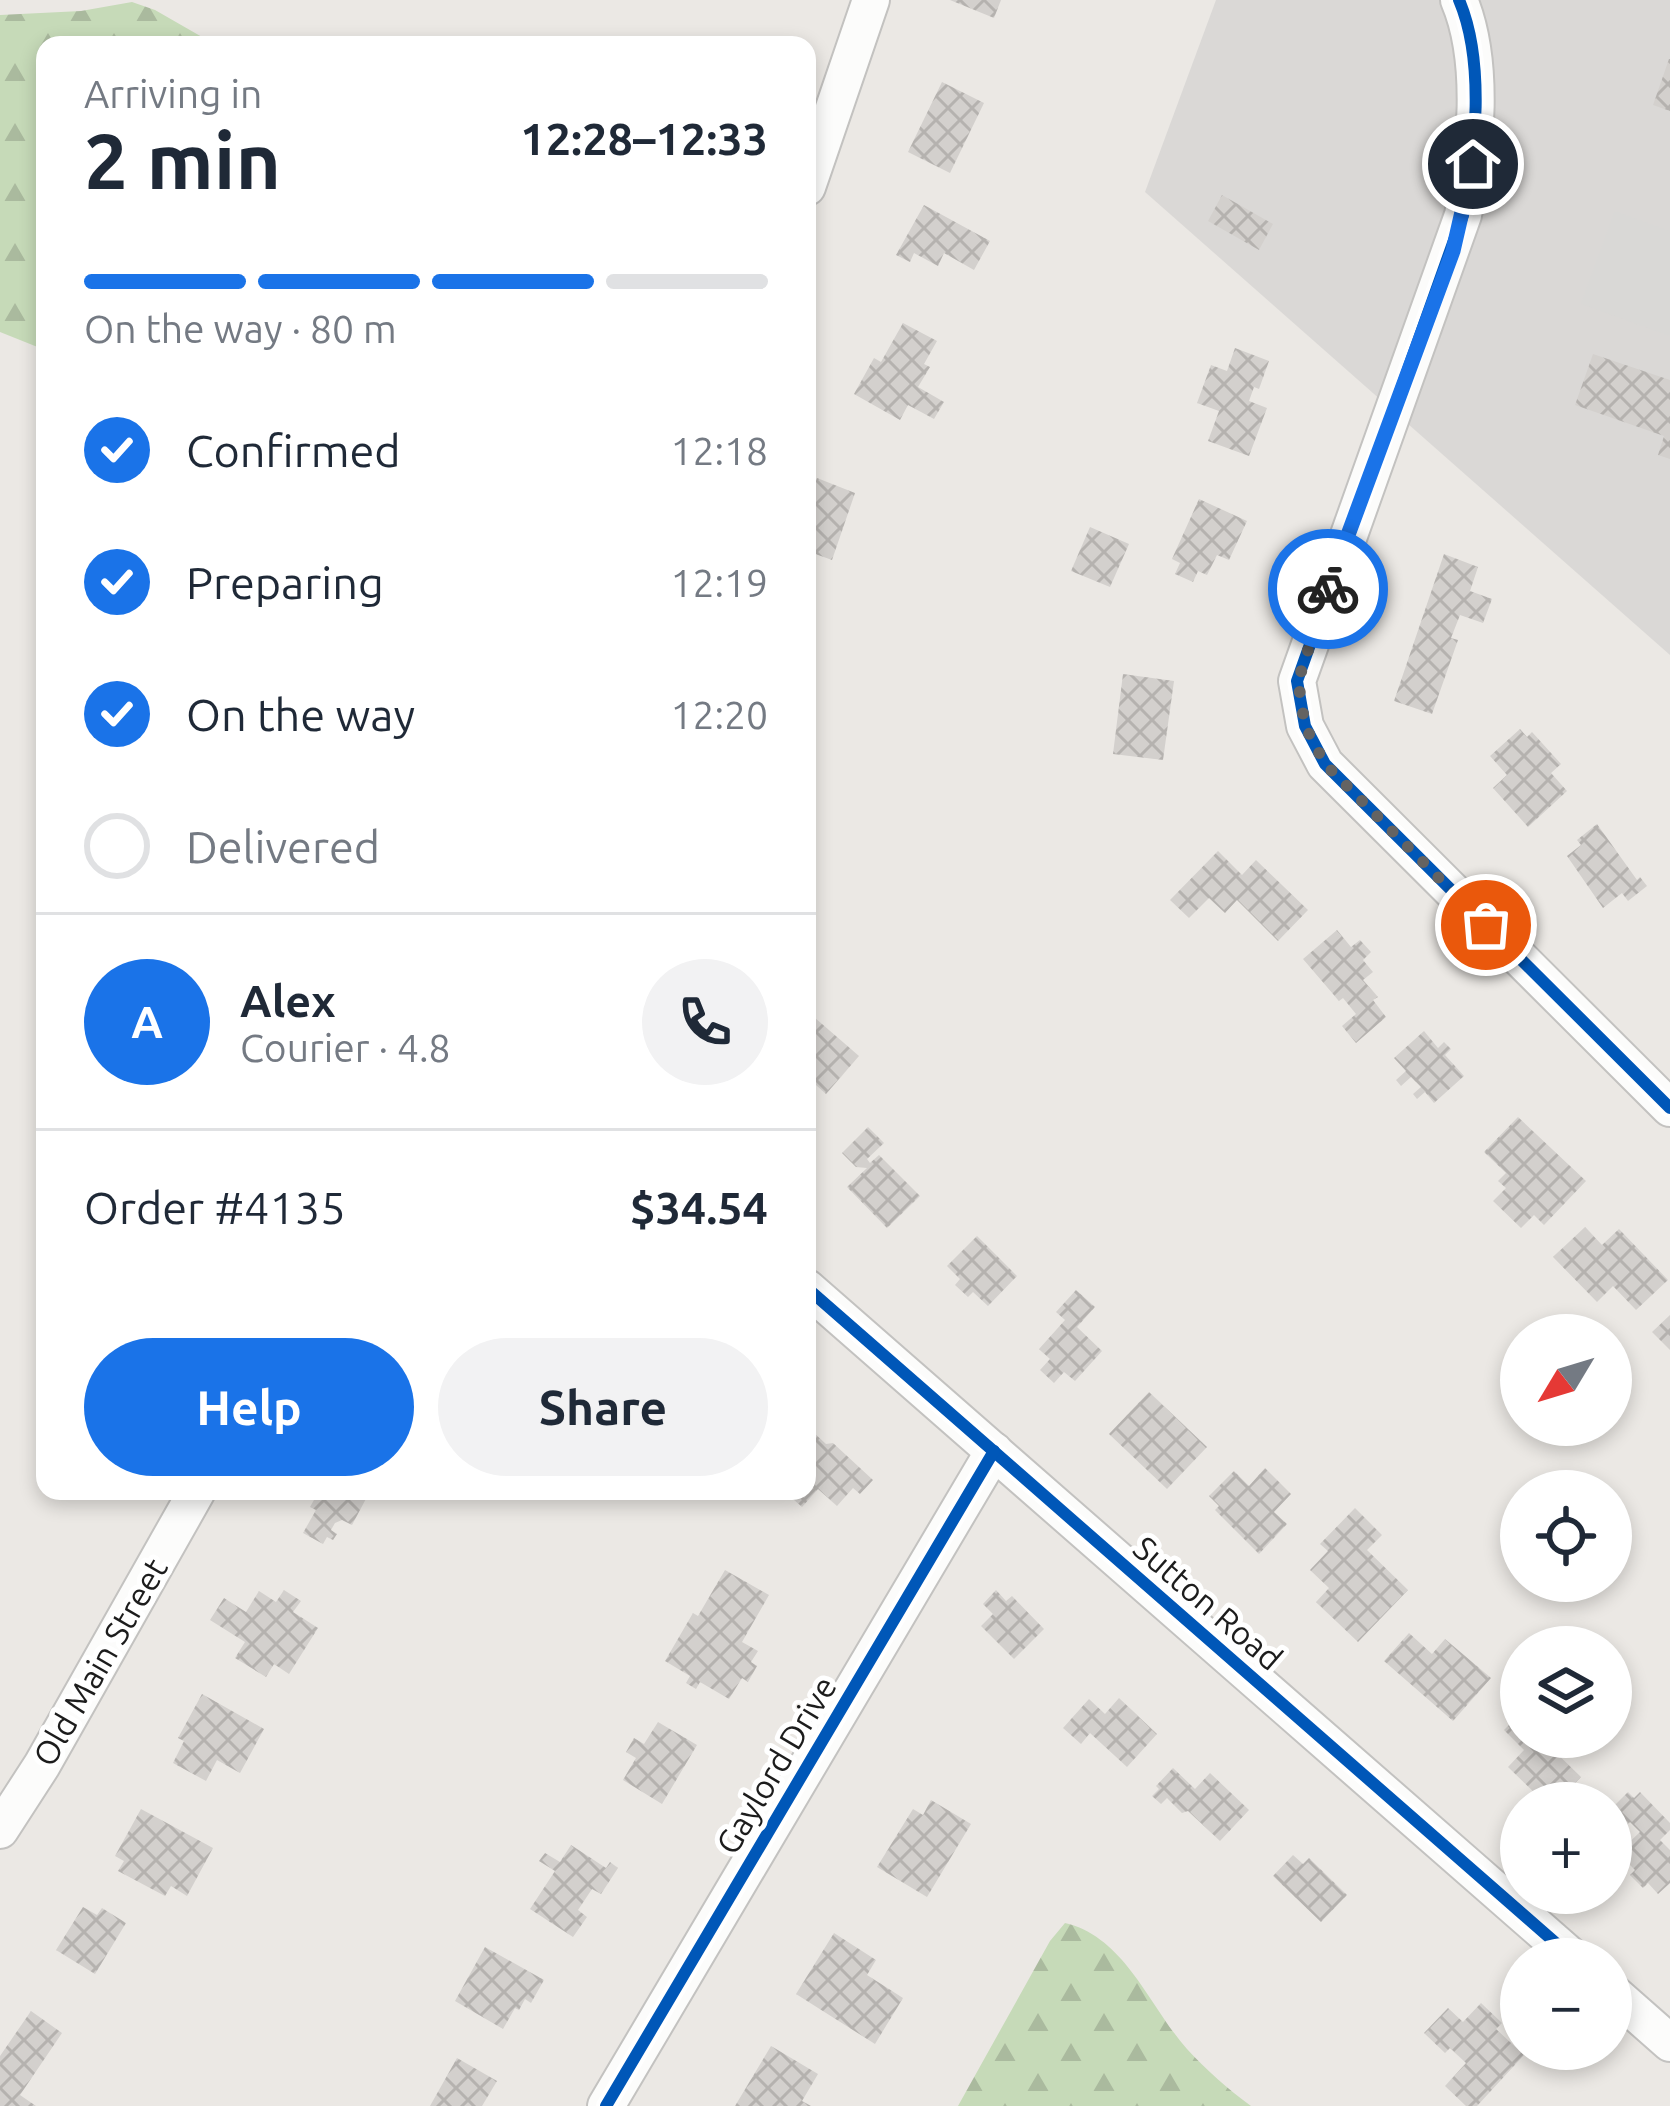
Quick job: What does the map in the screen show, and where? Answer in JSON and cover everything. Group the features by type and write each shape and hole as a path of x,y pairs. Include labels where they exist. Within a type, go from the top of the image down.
{"street":[{"path":"816,161 872,0"},
{"path":"1466,2 1474,122 1473,164 1463,215 1298,681 1305,726 1325,764 1670,1108"},
{"name":"Sutton Road","path":"816,1296 1550,1938"},
{"name":"Gaylord Drive","path":"606,2106 994,1451"},
{"name":"Old Main Street","path":"0,1830 54,1745 192,1500"},
{"path":"1632,2010 1670,2043"}],"shaded area":[{"path":"1216,0 1670,0 1670,655 1145,192"},
{"path":"1615,211 1670,231 1670,336 1581,304"}],"green space":[{"path":"132,2 200,36 36,36 36,346 0,332 0,15 81,11"},
{"path":"1065,1923 1086,1931 1120,1958 1187,2049 1251,2106 958,2106 1050,1941"}],"building":[{"path":"950,0 1001,0 994,18"},
{"path":"1670,59 1670,111 1653,105"},
{"path":"942,82 984,103 950,173 908,152"},
{"path":"1222,195 1273,224 1259,250 1208,221"},
{"path":"924,205 990,241 974,270 944,253 938,266 914,253 910,262 896,255"},
{"path":"903,323 937,341 918,387 944,402 934,419 908,405 900,420 854,394 874,358 881,362"},
{"path":"1235,348 1269,361 1249,401 1267,408 1249,456 1208,441 1219,411 1197,403 1211,365 1227,371"},
{"path":"1593,354 1670,380 1670,459 1658,455 1664,436 1575,405"},
{"path":"816,481 855,493 832,560 816,554"},
{"path":"1199,499 1247,521 1229,560 1217,555 1207,575 1198,571 1193,582 1175,574 1180,563 1172,559"},
{"path":"1090,527 1129,544 1110,587 1071,571"},
{"path":"1444,554 1478,567 1470,591 1492,599 1483,623 1460,615 1451,638 1458,640 1432,714 1394,701"},
{"path":"1123,674 1174,681 1163,760 1113,754"},
{"path":"1520,729 1527,737 1532,732 1561,764 1551,773 1567,791 1528,827 1493,788 1507,775 1490,756"},
{"path":"1597,824 1637,880 1640,877 1647,886 1628,901 1622,893 1603,908 1567,856 1581,845 1577,840"},
{"path":"1218,851 1242,875 1256,860 1308,910 1278,941 1237,900 1225,913 1209,898 1189,918 1170,900"},
{"path":"1337,930 1351,947 1360,940 1371,952 1363,960 1373,972 1363,980 1378,997 1373,1000 1386,1017 1356,1043 1342,1026 1356,1014 1303,959"},
{"path":"816,1019 859,1056 826,1094 816,1085"},
{"path":"1424,1031 1438,1048 1444,1042 1451,1049 1445,1055 1464,1076 1434,1103 1425,1092 1417,1099 1413,1094 1421,1087 1411,1077 1401,1086 1396,1080 1406,1071 1394,1058"},
{"path":"1518,1117 1586,1181 1544,1225 1534,1215 1521,1228 1493,1201 1506,1188 1498,1181 1506,1173 1484,1152"},
{"path":"868,1127 884,1143 867,1159 870,1163 879,1155 920,1196 887,1228 847,1187 867,1168 856,1167 842,1153"},
{"path":"1585,1227 1602,1245 1619,1229 1668,1280 1636,1310 1613,1286 1597,1302 1553,1257"},
{"path":"977,1236 1017,1276 988,1306 973,1292 968,1297 955,1285 960,1279 947,1266"},
{"path":"1076,1290 1095,1307 1077,1327 1102,1351 1075,1381 1064,1372 1054,1383 1040,1370 1050,1359 1039,1349 1065,1320 1056,1312"},
{"path":"1670,1315 1670,1350 1652,1332"},
{"path":"1149,1392 1207,1447 1167,1489 1109,1434"},
{"path":"816,1435 826,1444 833,1443 873,1480 860,1494 853,1488 837,1506 818,1489"},
{"path":"1265,1468 1291,1494 1274,1512 1287,1524 1259,1554 1215,1510 1219,1506 1209,1496 1234,1471 1249,1486"},
{"path":"314,1500 365,1500 352,1525 342,1520 335,1523 331,1530 337,1534 323,1544 303,1533 316,1510 310,1507"},
{"path":"1355,1508 1382,1535 1367,1550 1408,1590 1358,1642 1316,1602 1329,1588 1310,1570 1328,1551 1320,1544"},
{"path":"725,1570 769,1595 742,1642 758,1651 751,1662 757,1666 748,1682 742,1678 729,1699 700,1682 696,1689 686,1683 690,1676 665,1661"},
{"path":"284,1590 301,1601 293,1612 318,1628 289,1674 274,1664 266,1677 235,1658 245,1642 210,1620 224,1598 246,1612 259,1591 276,1602"},
{"path":"996,1590 1006,1601 1012,1596 1044,1629 1014,1659 981,1626 993,1614 983,1604"},
{"path":"1409,1633 1432,1654 1445,1639 1491,1678 1453,1721 1384,1661"},
{"path":"202,1694 264,1729 240,1773 217,1760 206,1781 173,1763 184,1741 178,1738"},
{"path":"1119,1698 1157,1734 1127,1767 1090,1733 1081,1744 1063,1728 1089,1699 1105,1714"},
{"path":"658,1722 697,1745 662,1804 623,1780 636,1758 626,1752 634,1738 644,1744"},
{"path":"1516,1758 1561,1758 1581,1777 1576,1782 1523,1782 1508,1767"},
{"path":"1173,1768 1195,1789 1210,1773 1249,1810 1220,1841 1188,1811 1182,1813 1167,1798 1161,1804 1152,1796"},
{"path":"1640,1792 1670,1823 1660,1840 1670,1850 1670,1883 1658,1894 1648,1883 1643,1888 1632,1877 1632,1840 1640,1832 1632,1824 1632,1796"},
{"path":"931,1800 971,1824 927,1897 877,1867 913,1809 923,1815"},
{"path":"141,1809 213,1848 187,1896 171,1886 165,1896 118,1871 124,1861 115,1856"},
{"path":"571,1845 606,1868 610,1862 618,1868 601,1894 592,1889 578,1910 587,1917 573,1937 530,1909 555,1871 539,1861 545,1853 560,1862"},
{"path":"1293,1855 1303,1864 1309,1858 1347,1895 1321,1922 1273,1876"},
{"path":"83,1907 97,1915 102,1908 126,1923 95,1974 56,1950"},
{"path":"834,1933 876,1960 867,1975 903,1998 875,2044 796,1994"},
{"path":"485,1947 544,1980 531,2003 525,1999 519,2010 515,2008 503,2029 455,2001"},
{"path":"1481,2003 1500,2021 1496,2029 1500,2033 1500,2070 1510,2070 1477,2106 1466,2106 1445,2086 1466,2063 1450,2048 1445,2053 1424,2033 1448,2008 1463,2022"},
{"path":"31,2011 62,2033 20,2095 36,2106 0,2106 0,2056"},
{"path":"771,2046 818,2074 802,2101 811,2106 735,2106"},
{"path":"457,2058 497,2081 482,2106 430,2106"}],"cycle path":[{"path":"1459,0 1472,50 1476,107 1463,215 1297,681 1305,726 1325,764 1670,1108"},
{"path":"816,1296 1550,1938"},
{"path":"606,2106 994,1451"}],"way so far":[{"path":"1328,589 1298,681 1305,726 1325,764 1486,925"}],"route":[{"path":"1328,589 1453,251 1473,164"}]}
